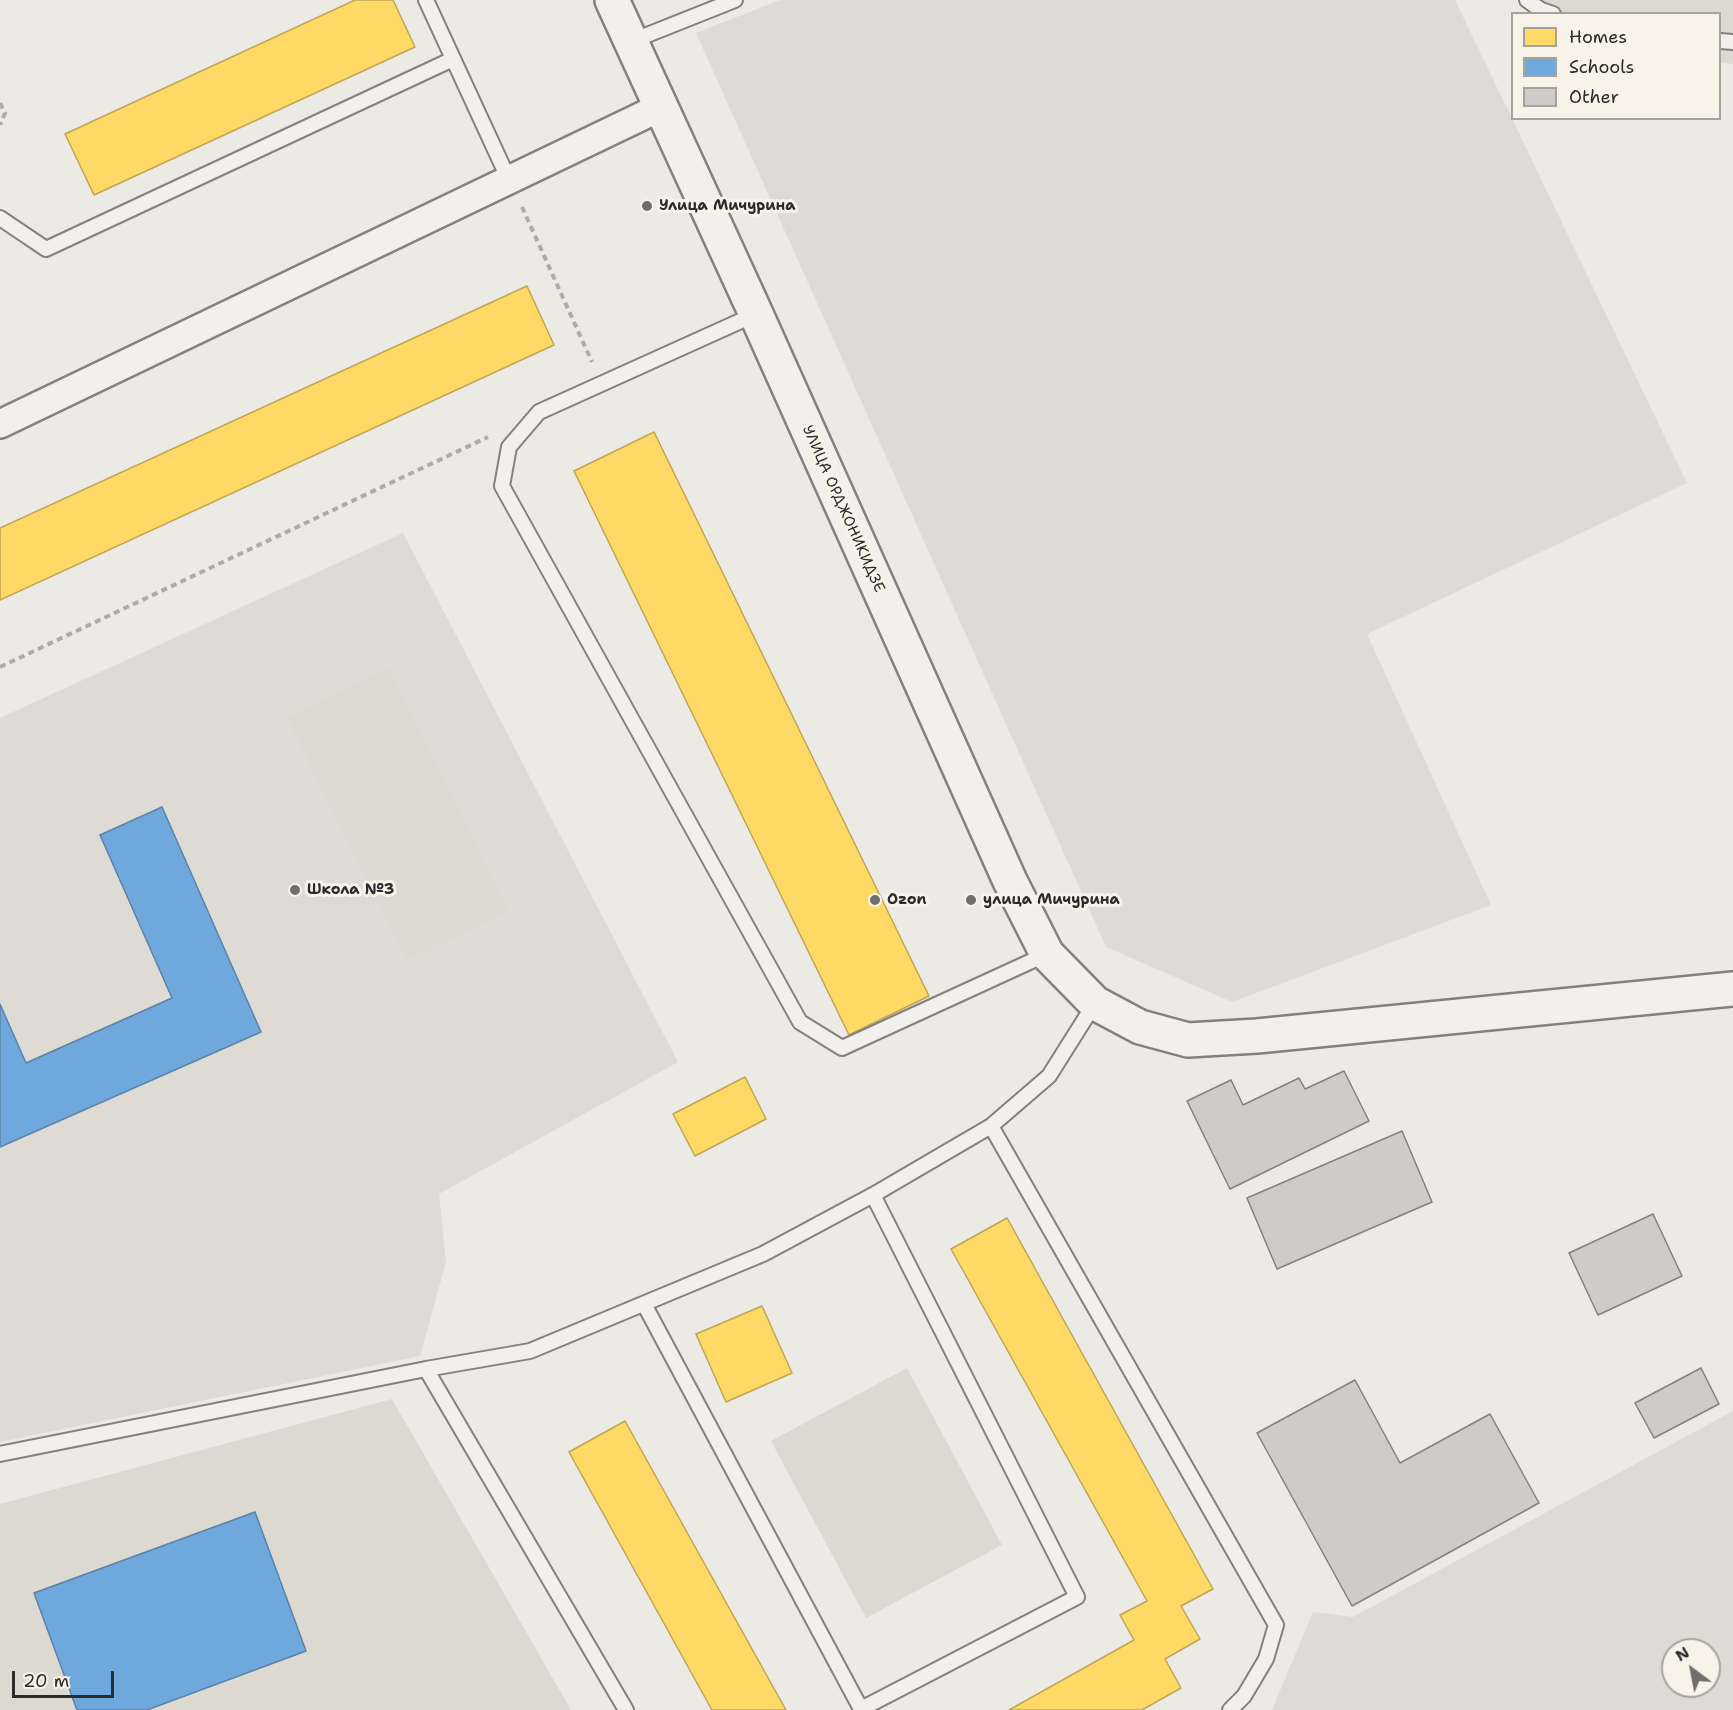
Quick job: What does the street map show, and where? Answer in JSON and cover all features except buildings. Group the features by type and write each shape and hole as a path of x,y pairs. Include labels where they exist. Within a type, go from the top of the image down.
{"street":[{"name":"УЛИЦА ОРДЖОНИКИДЗЕ","path":"612,0 756,314 1010,881 1047,954 1095,1004 1140,1027 1188,1040 1257,1036 1733,989"},
{"path":"0,424 661,107"}],"lane":[{"path":"426,0 509,180"},
{"path":"631,41 735,0"},
{"path":"1527,0 1547,12"},
{"path":"0,218 46,249 453,59"},
{"path":"756,314 539,412 509,447 502,486 800,1022 842,1048 1047,954"},
{"path":"0,1454 426,1369 530,1351 763,1254 873,1195 991,1126 1049,1076 1095,1004"},
{"path":"991,1126 1276,1625 1266,1659 1244,1696 1230,1710"},
{"path":"644,1304 861,1709 1077,1597 873,1195"},
{"path":"426,1369 626,1710"}],"path":[{"path":"0,103 5,113 0,125"},
{"path":"509,180 602,384"},
{"path":"0,667 539,412"}],"shaded area":[{"path":"780,0 1455,0 1687,483 1367,634 1491,905 1232,1002 1106,947 696,33"},
{"path":"1521,0 1733,0 1733,64 1721,62 1721,12 1527,12"},
{"name":"Школа №3","path":"403,533 678,1062 439,1194 446,1262 420,1356 0,1442 0,718"},
{"path":"389,668 508,911 407,960 287,717"},
{"path":"907,1368 1002,1545 866,1618 771,1441"},
{"path":"392,1399 571,1710 0,1710 0,1504"},
{"path":"1733,1411 1733,1710 1272,1710 1313,1612 1353,1617"}],"place":[{"name":"Улица Мичурина","path":"647,206"},
{"name":"Школа №3","path":"295,890"},
{"name":"Ozon","path":"875,900"},
{"name":"улица Мичурина","path":"971,900"}]}
